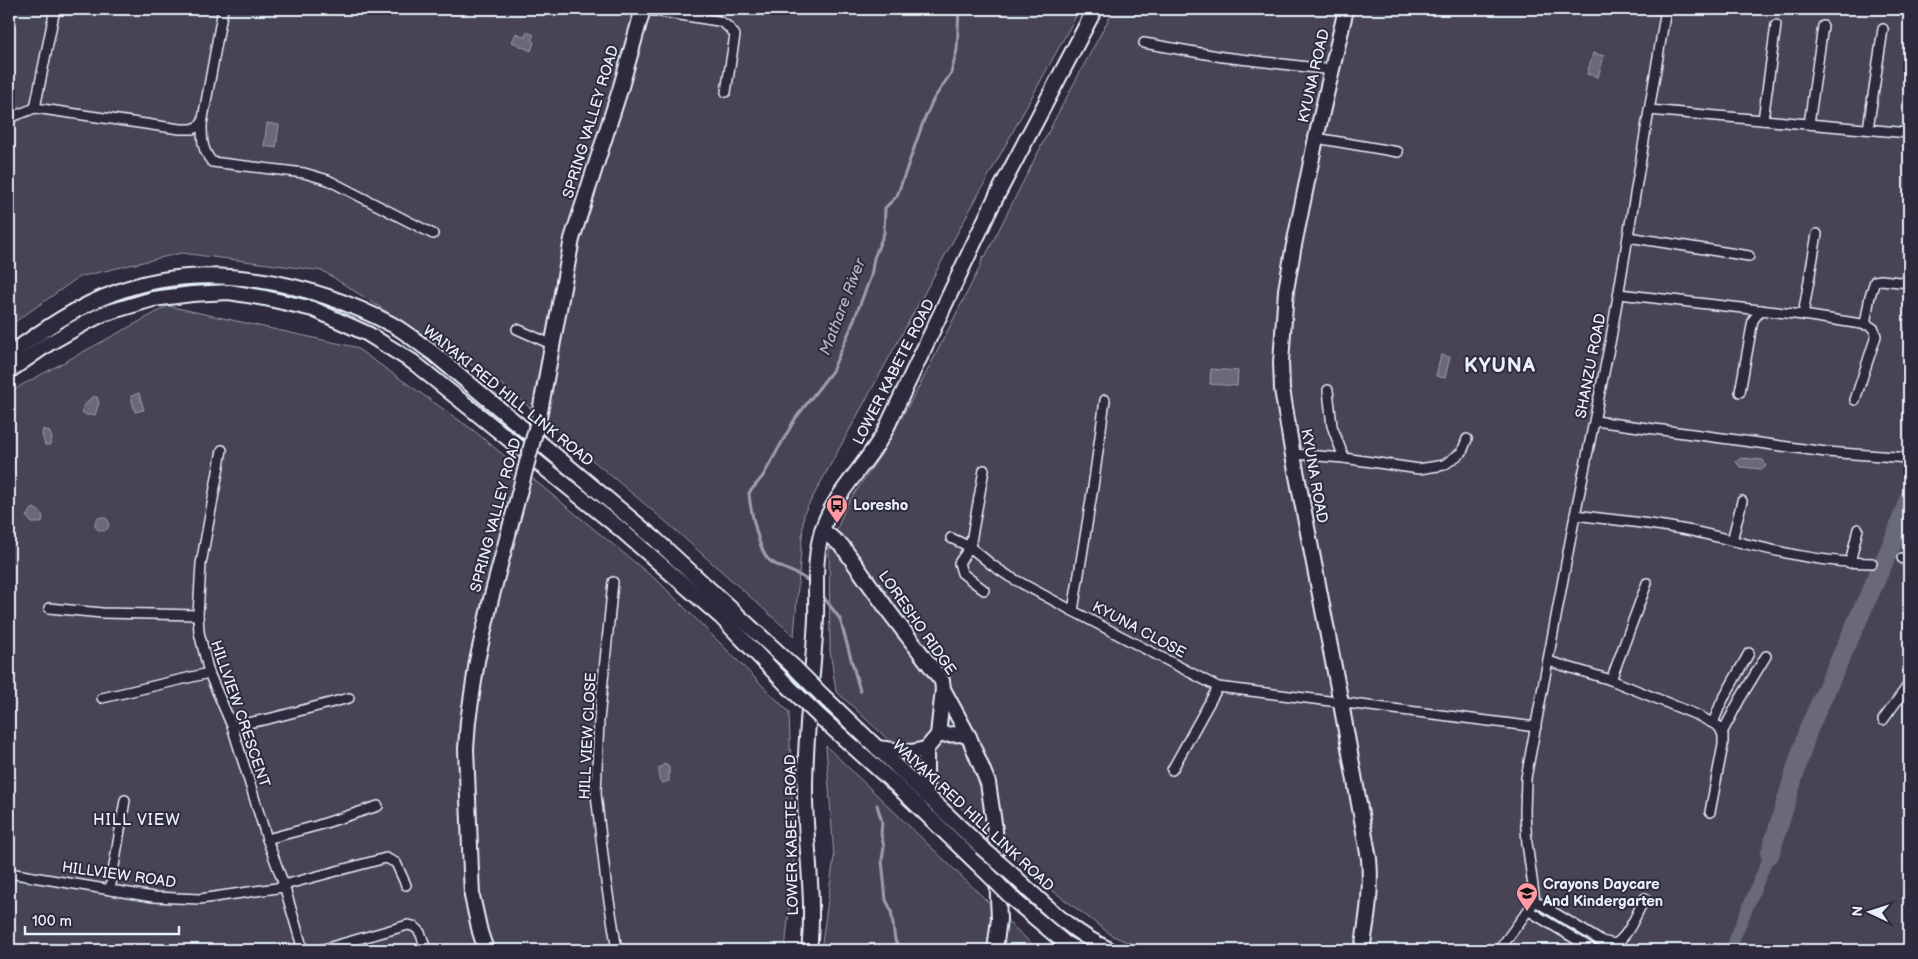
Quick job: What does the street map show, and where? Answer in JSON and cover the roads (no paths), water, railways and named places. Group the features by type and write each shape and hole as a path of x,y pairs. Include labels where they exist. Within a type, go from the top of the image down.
{"main road":[{"name":"SPRING VALLEY ROAD","path":"486,950 472,896 466,749 477,661 491,599 539,417 572,239 620,90 642,9"},
{"name":"LOWER KABETE ROAD","path":"809,950 811,879 806,835 805,765 816,618 817,560 822,530 831,510 870,457 884,433 993,203 1095,9"},
{"name":"KYUNA ROAD","path":"1346,9 1316,138 1293,250 1286,290 1281,340 1282,390 1341,703 1371,878 1362,950"},
{"name":"WAIYAKI RED HILL LINK ROAD","path":"9,355 63,318 116,292 149,282 179,278 220,277 257,280 305,289 343,302 395,326 434,353 655,539 795,668 981,847 1071,928 1094,943 1110,950"},
{"name":"WAIYAKI RED HILL LINK ROAD","path":"9,371 48,344 103,314 153,299 192,294 229,292 265,298 313,309 368,334 413,362 641,547 722,618 820,717 896,785 1014,900 1066,944 1077,950"},
{"name":"LORESHO RIDGE","path":"822,530 842,546 890,614 942,681 943,689 970,737 988,783 995,830 999,919 995,950"},
{"path":"877,748 911,752 926,749 938,735 943,689"},
{"path":"938,735 961,734 970,737"},
{"path":"926,749 926,795"}],"street":[{"path":"35,108 55,9"},
{"path":"223,9 202,124 202,142 205,153 212,162 304,173 328,180 433,234"},
{"path":"642,9 718,21 729,27 734,35 726,92"},
{"name":"SHANZU ROAD","path":"1532,906 1525,813 1526,778 1574,515 1595,421 1619,294 1666,9"},
{"path":"1763,120 1776,25"},
{"path":"1809,124 1822,26"},
{"path":"1868,129 1883,29"},
{"path":"1144,43 1223,57 1333,70"},
{"path":"9,118 35,108 180,129 193,129 202,124"},
{"path":"1649,110 1909,133"},
{"path":"1316,138 1398,152"},
{"path":"1803,315 1816,234"},
{"path":"1628,237 1749,256"},
{"path":"1865,324 1875,281 1909,283"},
{"path":"1619,294 1865,324 1874,329 1876,336 1855,400"},
{"path":"1740,392 1753,320 1761,310"},
{"path":"516,329 553,345"},
{"path":"1328,390 1332,426 1344,458"},
{"name":"KYUNA CLOSE","path":"1105,400 1073,611 1218,687 1341,703"},
{"path":"1595,421 1826,452 1909,458"},
{"path":"1293,454 1344,458 1419,469 1444,465 1462,452 1467,439"},
{"name":"HILLVIEW CRESCENT","path":"222,450 201,564 198,615 204,657 232,726 303,950"},
{"path":"984,470 970,546 959,563 962,573 984,590"},
{"path":"1732,541 1742,501"},
{"path":"1574,515 1676,528 1818,558 1850,562 1872,562"},
{"path":"1850,562 1858,529"},
{"path":"952,538 970,546 1004,573 1073,611"},
{"name":"HILL VIEW CLOSE","path":"613,582 599,720 596,794 606,882 617,950"},
{"path":"1611,680 1647,583"},
{"path":"49,608 102,613 198,615"},
{"path":"1713,723 1721,703 1750,653"},
{"path":"1710,812 1722,755 1722,733 1740,698 1766,656"},
{"path":"1548,661 1611,680 1698,715 1718,726 1722,733"},
{"path":"102,698 209,673"},
{"path":"1883,720 1909,684"},
{"path":"1172,770 1218,687"},
{"path":"232,726 268,719 349,698"},
{"path":"1341,703 1536,727"},
{"path":"110,890 126,800"},
{"path":"267,839 316,826 378,806"},
{"name":"HILLVIEW ROAD","path":"9,873 153,897 200,899 284,886 386,858 396,863 406,885"},
{"path":"1532,906 1601,941 1615,944 1625,934 1645,898"},
{"path":"1499,950 1532,906"},
{"path":"1532,906 1594,950"},
{"path":"320,950 408,925 419,929 426,950"}],"water":[{"path":"527,32 534,35 531,40 534,42 531,51 512,42 516,33 525,37"},
{"path":"1593,53 1604,56 1598,77 1587,74"},
{"path":"267,123 279,125 276,148 264,146"},
{"path":"1441,355 1450,357 1445,378 1436,376"},
{"path":"1211,369 1238,371 1237,386 1210,384"},
{"path":"139,393 144,410 135,412 131,396"},
{"path":"92,397 97,397 99,403 95,415 86,415 82,412 84,406"},
{"path":"43,429 49,431 52,438 50,445 45,445 42,434"},
{"path":"1741,458 1763,460 1766,466 1762,469 1740,467 1736,462"},
{"path":"33,508 42,514 41,523 32,523 26,516"},
{"path":"99,517 105,517 109,524 105,531 99,531 95,527 95,521"},
{"path":"665,764 669,767 669,781 662,783 659,780 659,768"}],"waterway":[{"name":"Mathare River","path":"807,580 773,563 765,555 756,529 749,493 763,476 795,419 832,371 850,330 871,276 874,258 884,233 885,208 897,196 924,120 933,100 951,73 957,50 959,9"},
{"path":"1770,854 1808,730 1896,535 1909,498"},
{"path":"822,595 840,619 860,691"},
{"path":"877,805 882,822 881,834 884,847 882,860 886,900 891,910 895,940 900,950"},
{"path":"1732,950 1735,938 1770,854"}],"place":[{"name":"Loresho","path":"837,524"},
{"name":"Crayons Daycare And Kindergarten","path":"1527,912"}],"district":[{"name":"KYUNA","path":"1500,366"},
{"name":"HILL VIEW","path":"137,820"}]}
